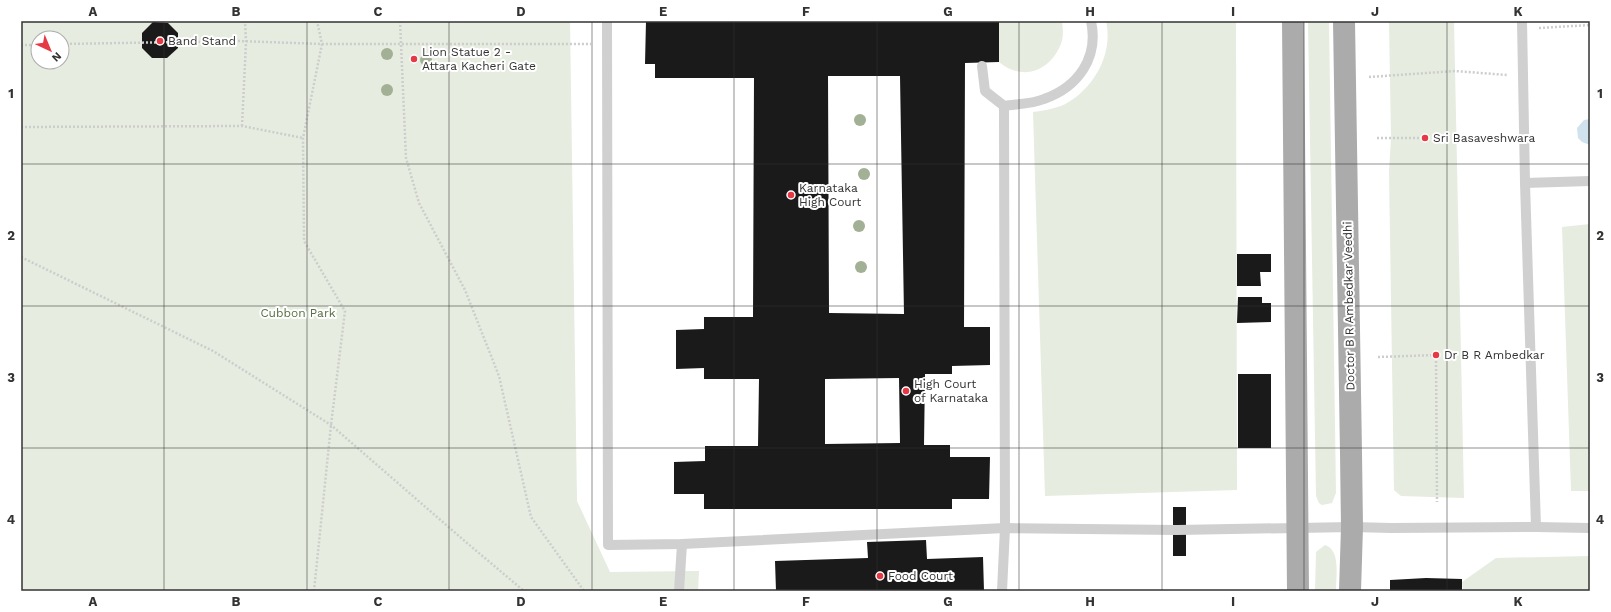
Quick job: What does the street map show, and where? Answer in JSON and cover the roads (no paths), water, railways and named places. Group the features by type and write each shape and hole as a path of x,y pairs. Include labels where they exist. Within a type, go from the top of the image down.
{"main road":[{"path":"1293,21 1298,591"},
{"name":"Doctor B R Ambedkar Veedhi","path":"1344,21 1352,527 1350,591"}],"lane":[{"path":"607,21 608,545 682,544 1005,528 1177,530 1352,527 1590,528"},
{"path":"982,66 985,91 1004,106 1044,100 1072,83 1081,74 1092,52 1093,41 1091,21"},
{"path":"1522,25 1525,183 1536,527"},
{"path":"1002,591 1005,528 1004,106"},
{"path":"1525,183 1590,181"},
{"path":"679,591 682,544"}],"water":[{"path":"1590,119 1590,145 1582,142 1578,138 1577,128 1584,120"}],"place":[{"name":"Band Stand","path":"160,41"},
{"name":"Lion Statue 2 - Attara Kacheri Gate","path":"414,59"},
{"name":"Sri Basaveshwara","path":"1425,138"},
{"name":"Karnataka High Court","path":"791,195"},
{"name":"Dr B R Ambedkar","path":"1436,355"},
{"name":"High Court of Karnataka","path":"906,391"},
{"name":"Food Court","path":"880,576"}],"park label":[{"name":"Cubbon Park","path":"298,313"}]}
